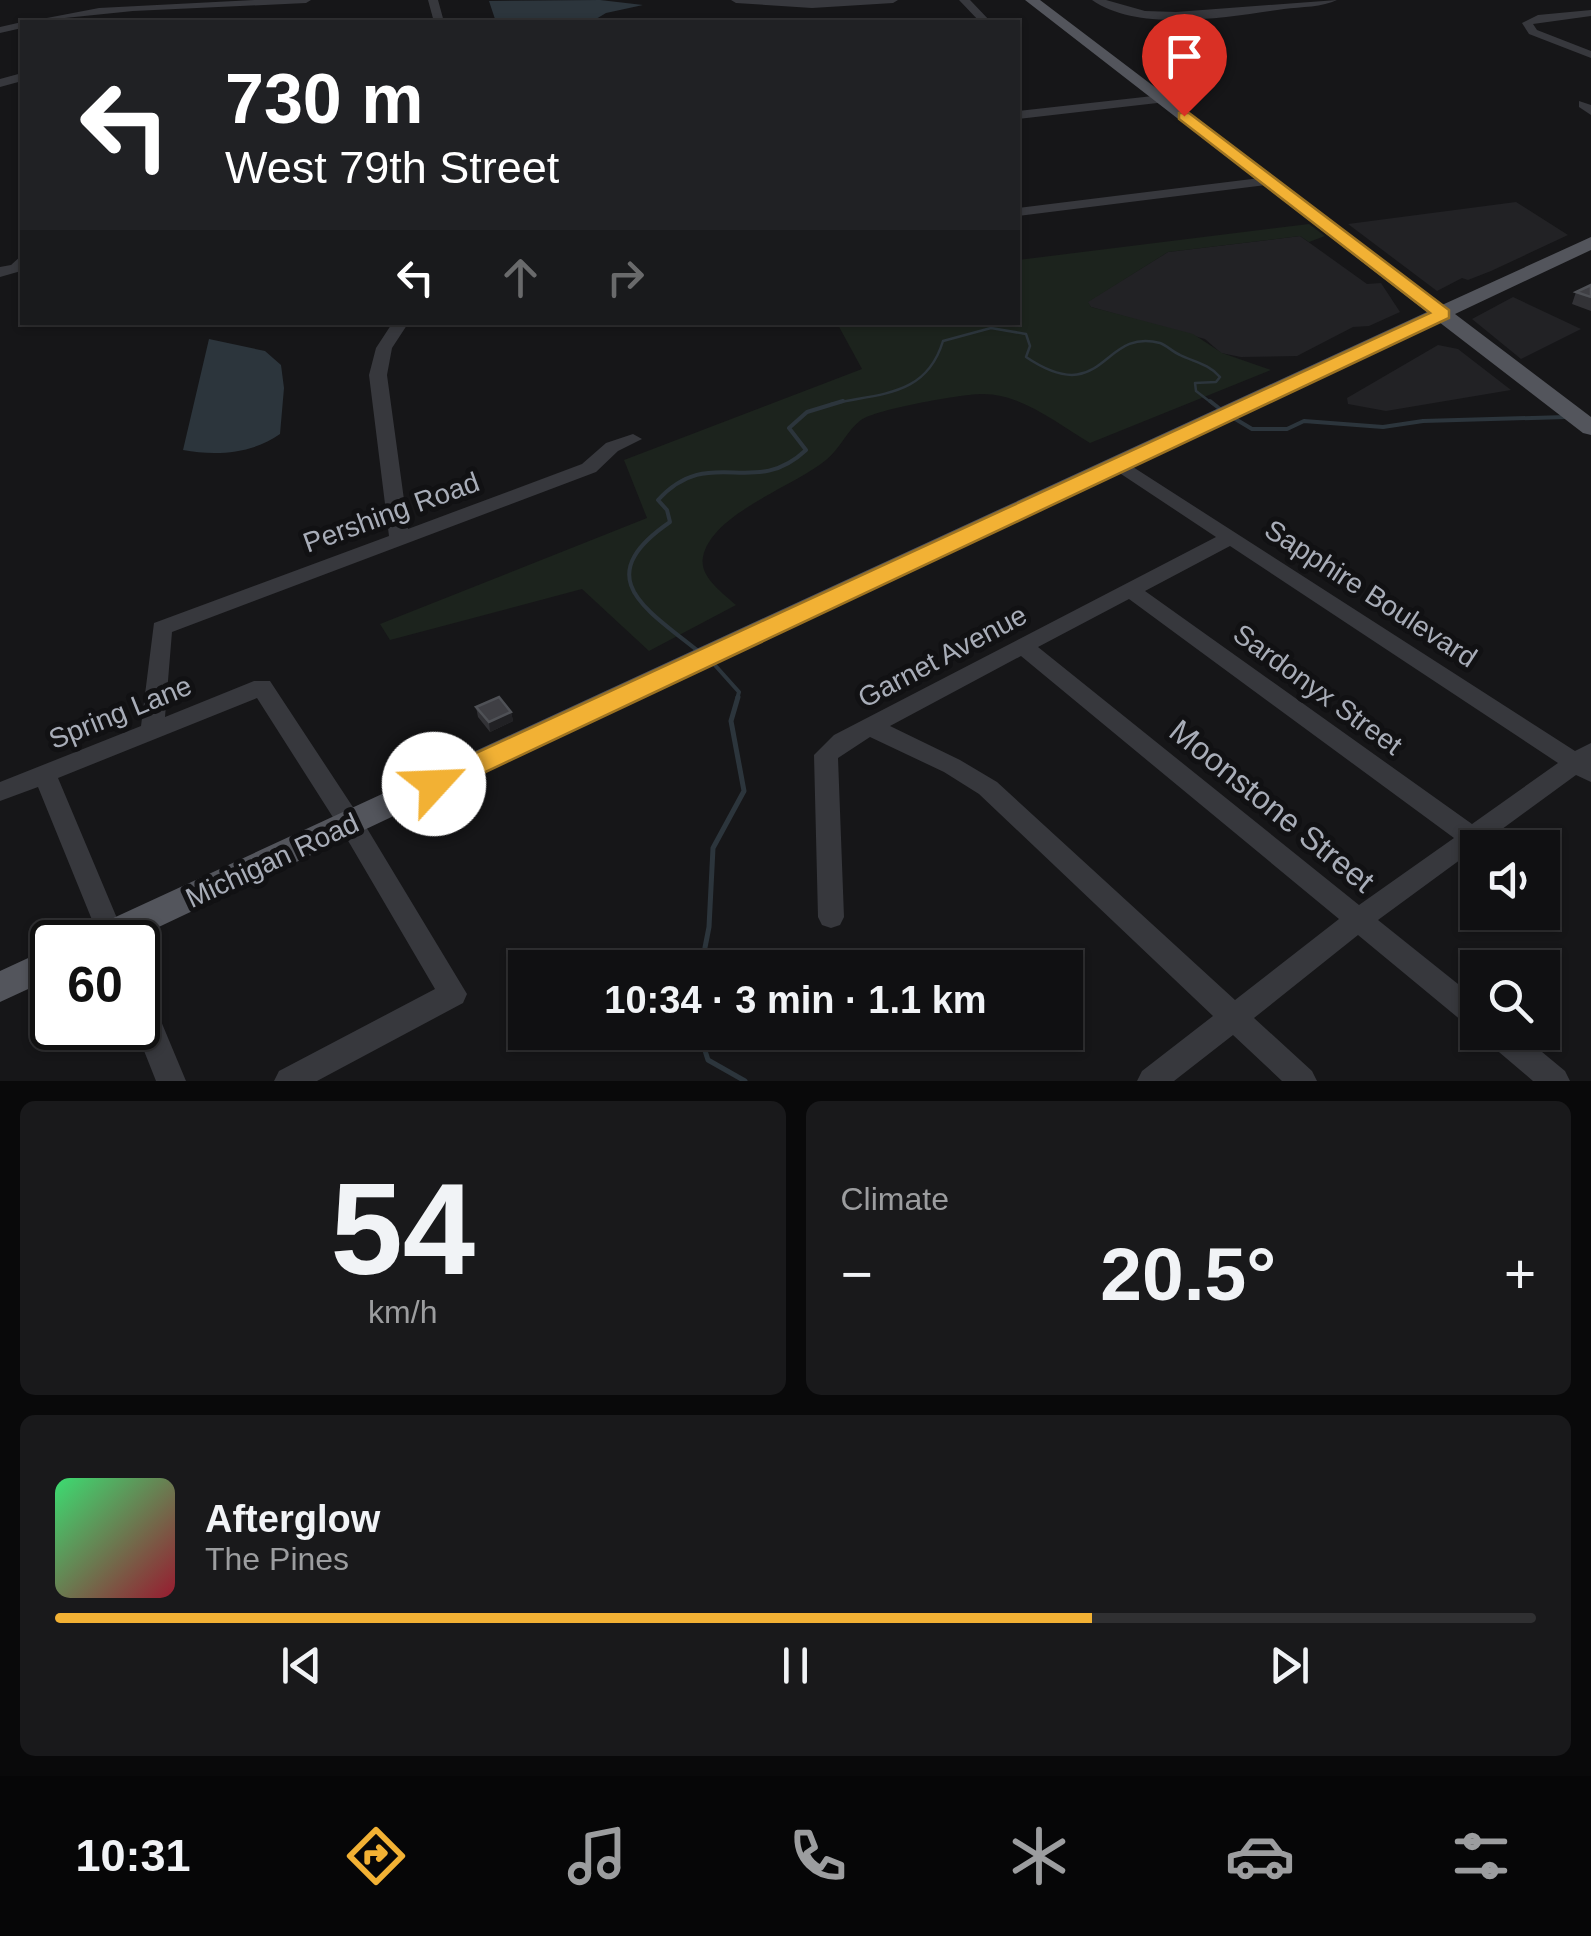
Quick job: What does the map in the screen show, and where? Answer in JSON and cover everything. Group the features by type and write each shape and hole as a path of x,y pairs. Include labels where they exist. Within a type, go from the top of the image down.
{"main road":[{"path":"1032,0 1589,427"},
{"name":"Michigan Road","path":"149,920 1591,243"},
{"path":"0,987 30,973"}],"street":[{"path":"39,20 102,5 218,7 306,0"},
{"path":"736,0 893,0"},
{"path":"964,0 984,20"},
{"path":"1097,0 1132,15 1332,0"},
{"path":"1185,0 1204,12"},
{"path":"859,3 870,16"},
{"path":"1591,13 1538,18 1527,23 1533,32 1591,55"},
{"path":"1020,115 1162,99"},
{"path":"1020,212 1268,181"},
{"path":"398,538 378,375 384,348 399,325"},
{"name":"Pershing Road","path":"152,732 162,628 590,468 612,448 633,439"},
{"name":"Sapphire Boulevard","path":"1119,464 1586,762"},
{"name":"Garnet Avenue","path":"830,917 826,755 842,742 1231,537"},
{"name":"Sardonyx Street","path":"1131,590 1462,830"},
{"name":"Moonstone Street","path":"1024,647 1460,1003"},
{"name":"Spring Lane","path":"0,792 262,687 350,824"},
{"path":"872,727 988,788 1302,1081"},
{"path":"1479,830 1586,762"},
{"path":"45,775 99,920"},
{"path":"289,1081 452,994 350,824"},
{"path":"1152,1081 1460,844"},
{"path":"159,1050 171,1081"},
{"path":"1518,1050 1555,1081"}],"shaded area":[{"path":"600,0 643,5 606,13 594,20 495,20 489,1"},
{"path":"1516,202 1568,235 1437,291 1348,224"},
{"path":"1309,224 1325,236 1309,242 1300,236 1168,252 1088,302 1091,307 1193,334 1222,353 1271,370 1090,443 1038,411 995,395 937,400 861,420 826,460 738,514 710,541 703,557 705,571 736,605 649,651 582,589 390,640 380,624 647,518 624,460 862,369 838,325 1020,325 1020,260"},
{"path":"1300,236 1367,284 1381,283 1400,312 1369,326 1353,327 1297,356 1241,357 1221,353 1205,339 1091,307 1087,302 1168,252"},
{"path":"1513,297 1581,329 1521,359 1472,319"},
{"path":"209,339 265,351 281,365 284,388 280,434 258,446 233,452 183,450"},
{"path":"1438,345 1458,349 1511,390 1386,411 1348,404 1347,398"}],"building":[{"path":"1591,285 1591,297 1576,292"},
{"path":"499,697 511,712 489,722 476,707"}],"waterway":[{"path":"837,403 883,394 913,383 925,373 943,341 991,328 1026,334 1030,346 1026,357 1052,371 1072,375 1088,372 1125,346 1141,341 1160,343 1220,377 1216,382 1195,383 1196,391 1213,404"},
{"path":"837,403 843,401"},
{"path":"1210,401 1220,409"},
{"path":"698,651 659,620 633,591 629,575 633,559 670,522 667,510 658,500 696,475 768,471 787,464 806,450 789,428 807,412 837,403"},
{"path":"831,404 837,403"},
{"path":"1232,417 1252,429 1287,429 1304,421 1383,427 1423,421 1566,417"},
{"path":"713,663 739,692 737,699"},
{"path":"705,950 713,848 744,791 731,721 738,697"},
{"path":"705,1050 708,1060 745,1081"}],"route":[{"path":"434,784 1442,314 1184,116"}]}
